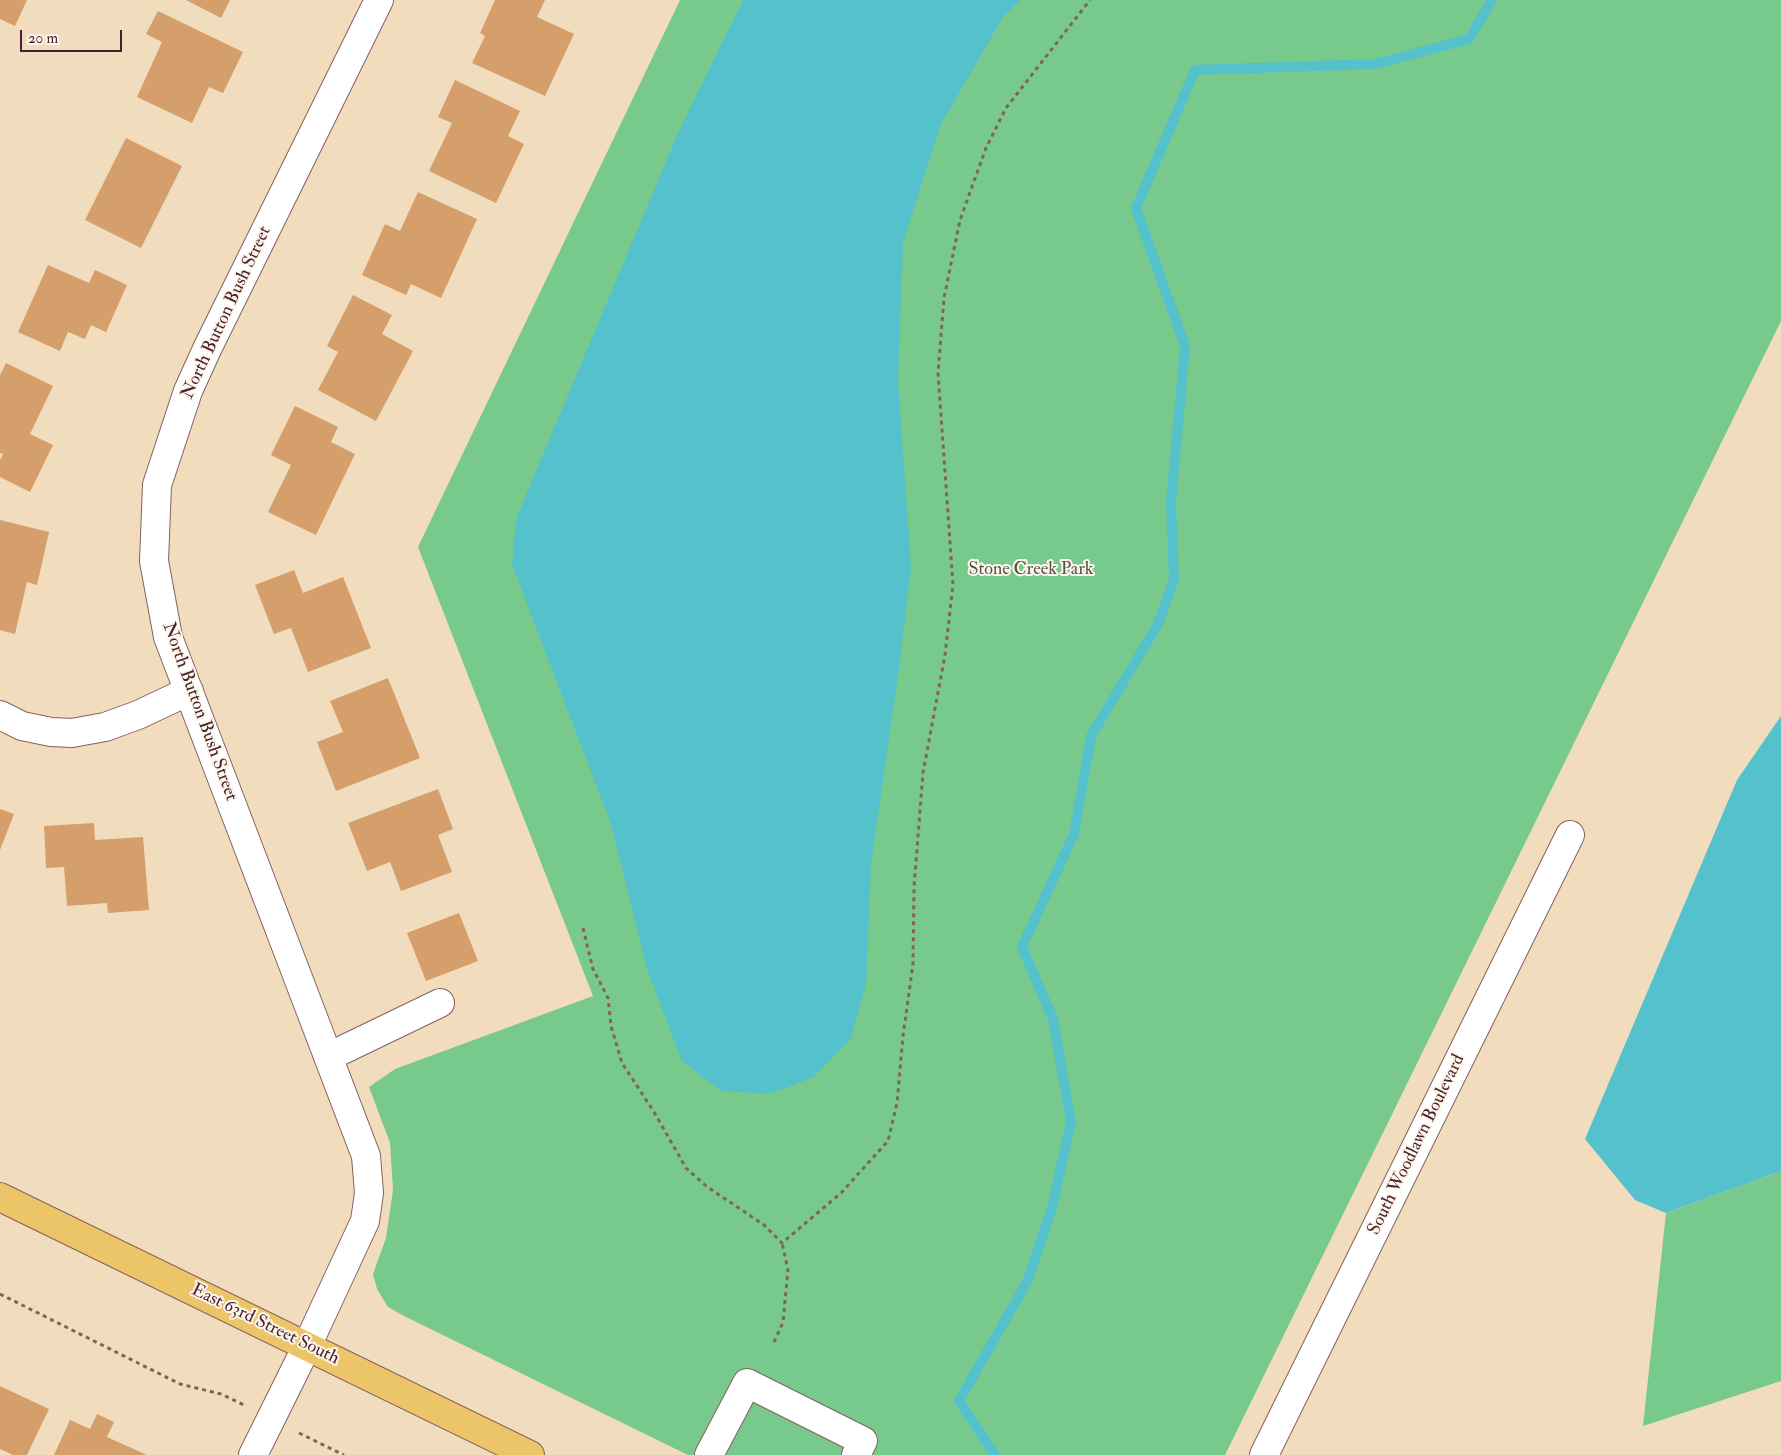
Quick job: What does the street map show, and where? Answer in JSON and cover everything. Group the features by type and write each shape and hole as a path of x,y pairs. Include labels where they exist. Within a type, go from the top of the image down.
{"main road":[{"name":"East 63rd Street South","path":"0,1196 530,1455"}],"street":[{"name":"North Button Bush Street","path":"253,1455 307,1346 365,1221 368,1193 366,1156 168,637 154,561 157,485 188,391 207,349 379,0"},
{"path":"0,715 22,726 51,732 72,733 105,727 138,715 189,691"},
{"name":"South Woodlawn Boulevard","path":"1264,1455 1570,835"},
{"path":"328,1057 440,1003"},
{"path":"709,1455 747,1383 863,1441 856,1455"}],"path":[{"path":"782,1243 841,1194 888,1141 897,1103 903,1036 913,964 914,887 923,773 945,655 952,585 938,373 944,298 960,220 986,148 1006,108 1090,0"},
{"path":"583,928 593,968 608,998 611,1026 622,1063 654,1112 686,1168 706,1186 764,1224 782,1243 788,1270 783,1322 774,1342"},
{"path":"0,1294 180,1384 221,1394"},
{"path":"312,1440 344,1455"}],"green space":[{"name":"Stone Creek Park","path":"680,0 1781,0 1781,321 1225,1455 688,1455 404,1316 388,1307 377,1289 373,1274 386,1238 393,1190 390,1143 369,1087 395,1069 593,996 418,547"},
{"path":"1781,1171 1781,1381 1643,1426 1666,1213"}],"water":[{"path":"743,0 1020,0 1003,17 941,124 903,242 898,383 911,566 900,661 871,864 866,984 851,1038 814,1077 769,1094 721,1091 682,1061 647,969 611,824 512,564 516,519 678,133"},
{"path":"1781,716 1781,1171 1666,1213 1635,1200 1585,1139 1737,780"}],"building":[{"path":"0,0 27,0 15,26 0,19"},
{"path":"186,0 230,0 221,18"},
{"path":"495,0 545,0 537,17 574,34 545,96 472,63 485,36 480,33"},
{"path":"158,11 243,52 223,93 209,87 192,123 137,97 162,42 146,34"},
{"path":"455,80 520,111 508,136 524,144 496,203 429,171 452,123 438,117"},
{"path":"126,138 182,166 141,248 85,220"},
{"path":"418,192 477,219 441,298 411,284 406,295 362,275 385,224 400,231"},
{"path":"48,265 89,283 95,270 127,285 106,332 91,325 85,339 68,332 60,351 18,332"},
{"path":"353,295 392,315 382,334 413,351 376,421 318,390 338,352 327,346"},
{"path":"6,363 53,386 30,434 53,445 30,492 0,477 0,460 3,454 0,453 0,375"},
{"path":"295,406 338,427 331,442 355,454 316,535 268,512 291,465 271,455"},
{"path":"0,520 49,532 37,585 27,582 15,634 0,630"},
{"path":"294,570 303,593 343,577 371,648 308,672 291,628 274,634 255,585"},
{"path":"388,678 420,758 336,791 317,742 343,732 330,701"},
{"path":"438,789 453,829 438,835 452,872 401,891 390,862 367,871 348,823"},
{"path":"0,809 14,814 0,850"},
{"path":"94,823 95,840 143,837 149,910 108,913 107,903 67,906 64,867 46,868 44,826"},
{"path":"459,913 478,961 426,981 407,933"},
{"path":"0,1386 49,1409 27,1455 13,1455 0,1449"},
{"path":"97,1414 114,1422 107,1437 147,1455 54,1455 70,1420 90,1429"}],"waterway":[{"path":"995,1455 959,1401 1027,1282 1052,1208 1071,1121 1053,1019 1022,947 1074,834 1091,736 1158,624 1174,580 1171,502 1185,346 1136,208 1195,70 1375,64 1469,39 1491,2 1490,0"}]}
